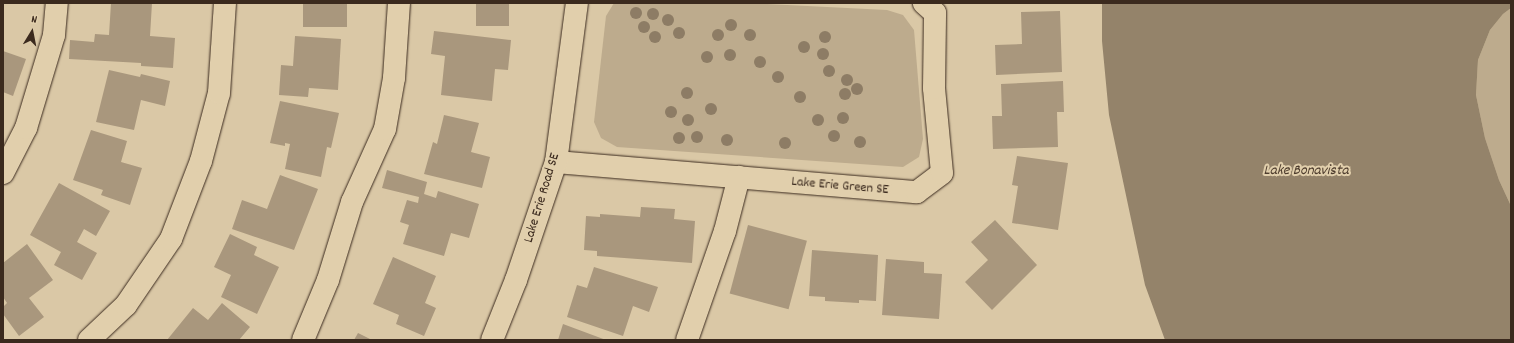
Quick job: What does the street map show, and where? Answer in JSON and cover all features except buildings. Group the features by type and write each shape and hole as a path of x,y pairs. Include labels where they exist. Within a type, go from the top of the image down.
{"street":[{"path":"3,172 26,128 54,35 57,3"},
{"path":"89,340 126,305 171,238 201,161 219,94 225,3"},
{"path":"303,340 328,280 352,202 385,129 394,78 399,3"},
{"name":"Lake Erie Road SE","path":"492,340 516,280 556,162 577,3"},
{"name":"Lake Erie Green SE","path":"556,162 917,192 942,173 934,88 934,13 924,3"},
{"path":"687,340 725,231 739,177"}],"shaded area":[{"path":"614,3 748,3 887,10 903,15 914,30 923,139 919,157 903,167 617,147 601,138 594,122 606,16"},
{"path":"1511,8 1511,206 1499,180 1485,138 1476,95 1478,60 1490,30 1503,14"}],"water":[{"name":"Lake Bonavista","path":"1102,3 1511,3 1511,8 1503,14 1490,30 1478,60 1476,95 1485,138 1499,180 1511,206 1511,340 1165,340 1145,285 1109,115 1102,41"}]}
